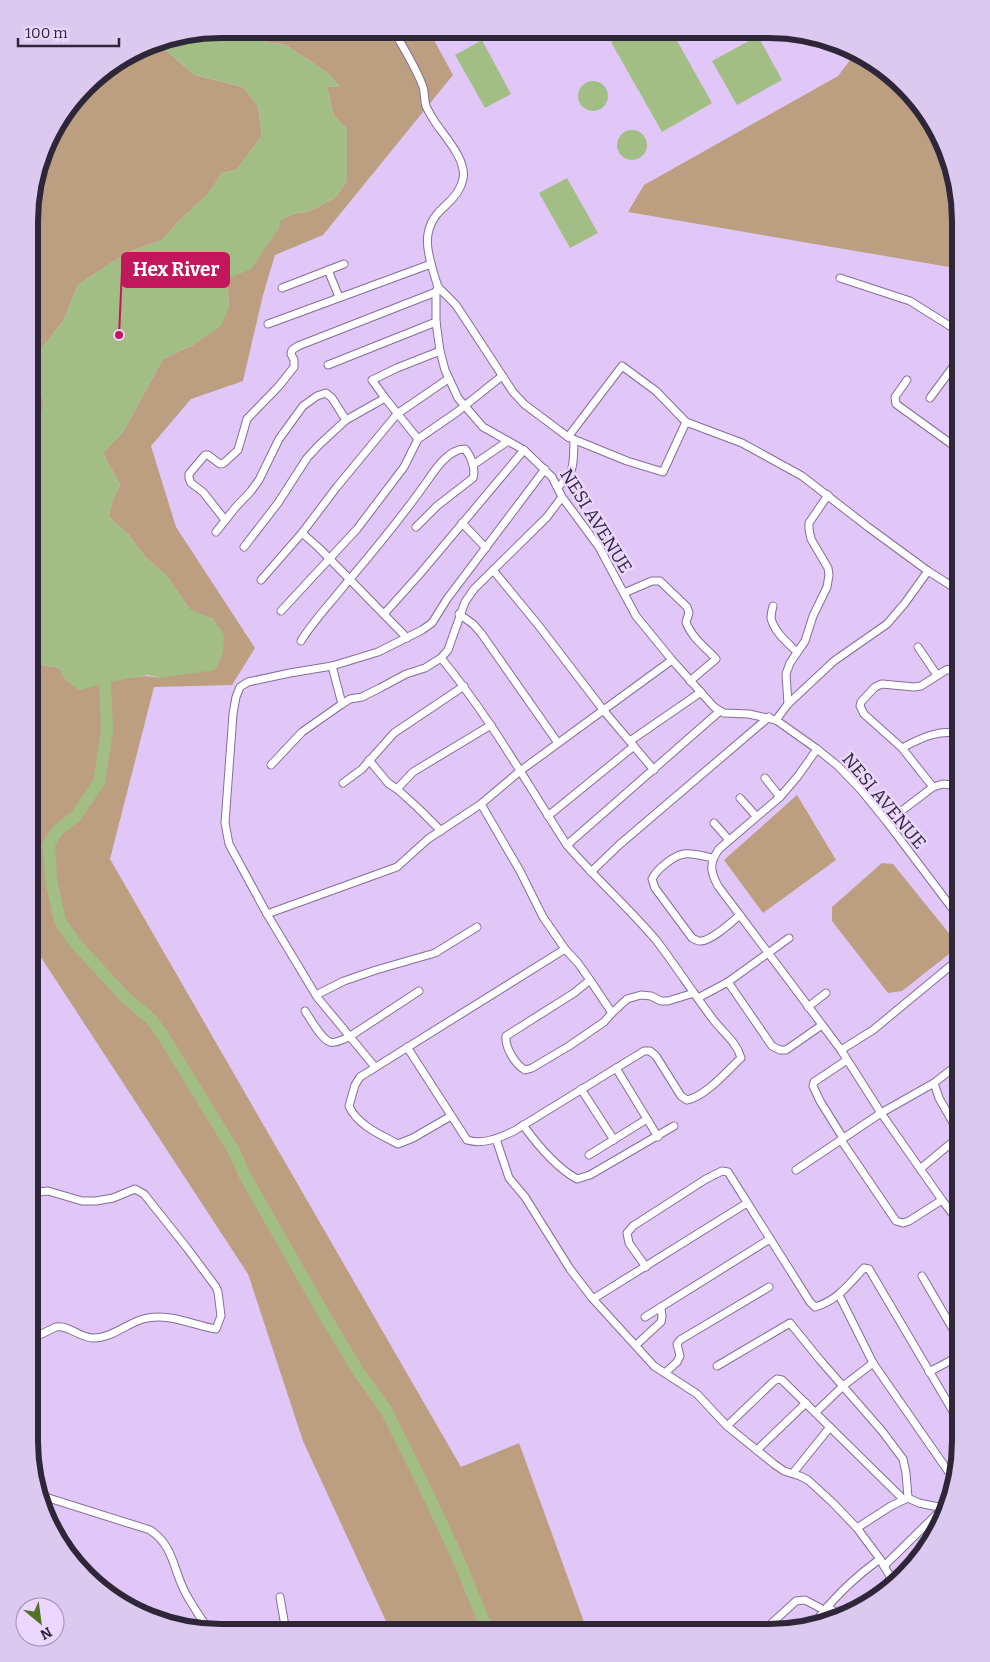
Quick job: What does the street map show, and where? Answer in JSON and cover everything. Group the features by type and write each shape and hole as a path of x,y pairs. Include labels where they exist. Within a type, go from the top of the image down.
{"street":[{"name":"NESI AVENUE","path":"397,38 423,87 426,105 435,123 449,139 462,166 464,178 456,194 435,215 429,226 427,247 437,290 436,322 440,351 448,379 458,398 483,427 524,450 552,477 562,497 598,547 636,616 690,681 720,711 772,719 818,749 851,780 887,822 952,908"},
{"path":"282,288 344,264"},
{"path":"268,324 431,264"},
{"path":"328,270 339,297"},
{"path":"840,278 910,302 952,327"},
{"path":"225,520 203,492 191,483 190,474 205,456 208,455 220,464 236,453 247,419 279,386 294,367 292,350 437,290 456,305 502,376 524,404 571,439 663,472 686,422"},
{"path":"328,365 436,322"},
{"path":"418,440 372,380 440,351"},
{"path":"558,487 568,478 573,466 571,439 622,366 656,391 686,422 742,443 802,476 928,571 950,585 952,582"},
{"path":"930,398 952,368"},
{"path":"281,611 357,529 404,468 418,440 502,376"},
{"path":"261,580 302,533 336,488 397,414 448,379"},
{"path":"907,380 895,397 896,404 952,444"},
{"path":"216,532 252,491 279,439 303,406 317,396 326,393 332,398 346,420"},
{"path":"244,547 278,503 307,458 346,420 385,398"},
{"path":"473,465 508,441"},
{"path":"301,641 390,532 437,467 454,451 464,449 467,451 473,465 475,472 473,478 436,506 416,527"},
{"path":"384,614 524,450"},
{"path":"374,1067 316,995 267,914 232,850 227,835 226,823 233,714 236,697 240,687 248,682 290,672 332,666 378,652 432,623 447,600 545,470"},
{"path":"788,704 786,674 790,663 805,641 813,616 827,587 828,568 811,539 809,523 828,495"},
{"path":"271,765 302,732 342,704 350,699 380,688 406,674 425,668 441,658 448,650 459,614 474,589 547,518 562,497"},
{"path":"462,523 486,548"},
{"path":"302,533 407,638"},
{"path":"493,570 654,770"},
{"path":"591,872 619,845 772,719 834,661 887,624 928,571"},
{"path":"624,594 652,581 660,581 687,607 690,614 686,622 688,627 716,659 690,681"},
{"path":"773,606 771,618 774,626 797,652"},
{"path":"459,614 473,624 481,633 558,743"},
{"path":"918,647 937,675"},
{"path":"407,1047 467,1140 475,1142 496,1139 523,1125 644,1051 650,1051 656,1056 681,1096 686,1100 693,1099 707,1090 741,1058 739,1049 712,1018 656,940 567,845 491,726 464,686 441,658"},
{"path":"267,914 397,867 428,839 481,804 520,771 672,660"},
{"path":"332,666 342,704"},
{"path":"932,787 902,748 864,714 860,706 861,702 875,687 882,684 921,686 946,670 952,670"},
{"path":"344,783 362,768 394,733 464,686"},
{"path":"548,816 632,744 701,692"},
{"path":"567,845 720,711"},
{"path":"397,788 413,772 491,726"},
{"path":"902,748 923,737 952,732"},
{"path":"818,749 780,797 719,849 712,858 711,869 713,877 840,1050 881,1113 952,1213"},
{"path":"369,760 388,783 397,788 440,831"},
{"path":"765,778 780,797"},
{"path":"887,822 932,787 943,784 952,785"},
{"path":"740,798 756,816"},
{"path":"481,804 520,871 543,917 612,1012"},
{"path":"714,823 729,840"},
{"path":"712,858 693,854 680,855 665,864 654,875 652,879 655,888 692,938 699,941 705,941 740,916"},
{"path":"316,995 344,981 435,952 477,928"},
{"path":"590,980 574,993 506,1036 505,1043 518,1066 525,1070 532,1068 569,1046 604,1022 627,999 641,995 651,996 661,1001 668,1001 696,996 728,982 789,938"},
{"path":"451,1116 404,1143 398,1144 356,1118 349,1106 355,1085 360,1077 565,949"},
{"path":"840,1050 873,1030 952,965"},
{"path":"728,982 772,1046 780,1050 786,1050 822,1025"},
{"path":"305,1011 323,1037 329,1042 338,1042 349,1037 419,991"},
{"path":"808,1007 826,993"},
{"path":"847,1060 814,1082 812,1086 842,1139 896,1221 909,1222 942,1200"},
{"path":"616,1068 658,1137"},
{"path":"796,1170 881,1113 934,1083 952,1069"},
{"path":"934,1083 938,1098 952,1121"},
{"path":"581,1089 614,1140"},
{"path":"589,1155 647,1119"},
{"path":"523,1125 534,1140 569,1174 577,1179 590,1175 674,1126"},
{"path":"496,1139 510,1178 525,1197 570,1269 593,1300 654,1366 697,1394 727,1426 784,1471 808,1480 833,1503 857,1528 880,1559 891,1578"},
{"path":"920,1169 952,1142"},
{"path":"646,1267 629,1242 628,1234 633,1226 722,1171 728,1172 815,1307 838,1295 864,1268 869,1269 952,1410"},
{"path":"38,1192 48,1191 82,1201 114,1198 135,1189 144,1194 213,1282 218,1292 221,1316 216,1329 165,1317 144,1319 118,1332 101,1337 90,1338 61,1326 38,1336"},
{"path":"593,1300 748,1203"},
{"path":"645,1317 770,1239"},
{"path":"922,1276 952,1328"},
{"path":"665,1373 677,1362 680,1356 677,1344 680,1340 769,1286"},
{"path":"838,1295 873,1362 950,1473"},
{"path":"636,1345 661,1322 661,1307"},
{"path":"717,1366 790,1323 882,1431 903,1459 906,1473 905,1499"},
{"path":"929,1372 952,1360"},
{"path":"816,1412 843,1386 873,1362"},
{"path":"727,1426 754,1398 777,1379 785,1382 905,1499 940,1508"},
{"path":"757,1450 806,1403"},
{"path":"793,1473 830,1427"},
{"path":"46,1497 150,1530 158,1535 170,1553 185,1593 205,1624"},
{"path":"857,1528 905,1499"},
{"path":"884,1566 937,1517"},
{"path":"819,1617 854,1579 880,1559"},
{"path":"280,1597 285,1624"},
{"path":"772,1624 796,1601 805,1600 834,1613"}],"shaded area":[{"path":"248,38 433,38 453,75 323,235 275,255 263,295 243,381 191,399 151,446 176,527 255,648 232,685 154,687 110,859 461,1467 519,1443 585,1624 387,1624 303,1441 248,1274 38,953 38,664 59,668 65,679 79,689 130,677 160,678 213,619 190,610 167,576 145,557 129,535 109,517 112,502 120,485 103,453 123,432 163,359 193,345 229,307 227,279 278,229 280,220 293,214 310,211 335,198 347,181 347,129 334,116 327,87 339,86 329,74 286,45"},
{"path":"248,38 286,45 329,74 339,86 327,87 334,116 347,129 347,181 335,198 310,211 293,214 281,220 278,229 251,269 227,279 229,307 221,326 193,345 163,359 123,432 103,453 120,485 112,502 109,517 129,535 145,557 167,576 190,609 213,619 224,635 223,653 215,670 160,678 148,675 79,690 65,679 59,668 38,664 38,416 44,408 38,366 42,348 63,321 78,285 128,252 162,240 208,194 222,173 236,170 262,136 258,107 243,87 195,75 162,47 197,39"},
{"path":"618,38 675,38 712,103 662,132 611,42"},
{"path":"754,38 759,38 782,80 737,105 712,61"},
{"path":"482,40 511,94 485,108 455,55"},
{"path":"162,47 195,75 243,87 258,106 262,136 236,170 222,173 208,194 162,240 128,252 78,285 63,321 42,348 38,366 39,197 51,150 75,109 109,75 140,56"},
{"path":"852,57 861,62 881,75 899,91 915,109 928,129 939,150 949,185 952,209 952,267 628,212 644,185 838,76"},
{"path":"593,81 604,85 608,96 604,107 593,111 582,107 578,96 582,85"},
{"path":"632,130 643,134 647,145 643,156 632,160 621,156 617,145 621,134"},
{"path":"567,178 598,233 570,248 539,193"},
{"path":"38,376 44,408 38,416"},
{"path":"797,795 836,860 763,913 724,860"},
{"path":"882,863 893,864 952,937 952,952 902,991 888,993 832,921 832,907"}],"waterway":[{"path":"102,666 105,683 107,731 99,782 76,816 59,829 49,843 51,880 60,921 76,944 125,997 151,1019 234,1151 244,1174 325,1316 358,1371 386,1410 460,1563 484,1624"},
{"path":"38,840 50,859"}],"place":[{"name":"Hex River","path":"119,335"}]}
